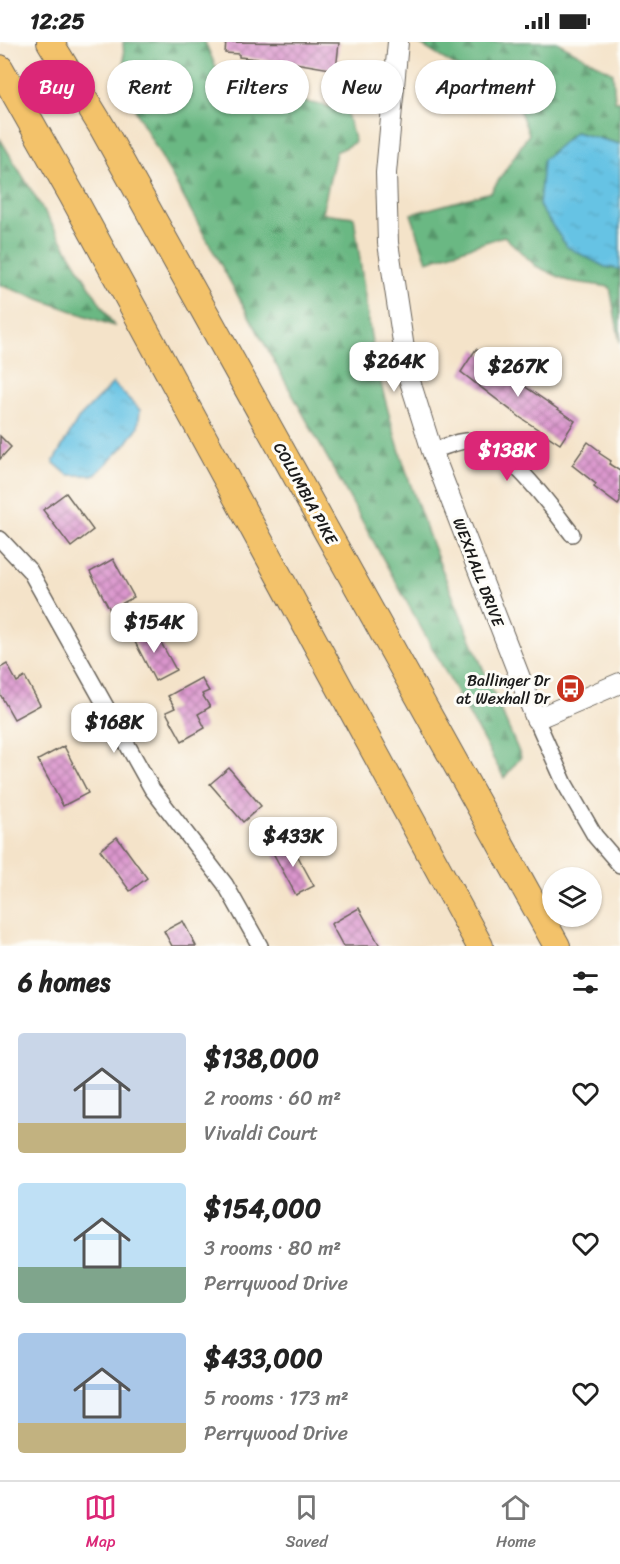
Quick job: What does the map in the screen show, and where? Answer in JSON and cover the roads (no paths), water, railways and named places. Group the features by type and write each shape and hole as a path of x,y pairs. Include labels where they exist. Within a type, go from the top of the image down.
{"highway":[{"name":"COLUMBIA PIKE","path":"50,42 102,127 557,946"},
{"path":"0,68 78,206 480,946"}],"street":[{"name":"WEXHALL DRIVE","path":"398,42 386,172 388,243 408,375 432,451 536,719 565,784 595,836 620,865"},
{"path":"432,451 469,440 487,444 529,478 572,534"},
{"path":"3,546 30,571 152,789 225,884 260,946"},
{"path":"536,719 620,683"}],"water":[{"path":"575,132 620,144 620,269 605,267 567,247 539,206 543,160"},
{"path":"113,383 140,410 138,427 126,444 95,475 68,475 53,462 78,419"}],"place":[{"name":"Ballinger Dr at Wexhall Dr","path":"571,689"}]}
